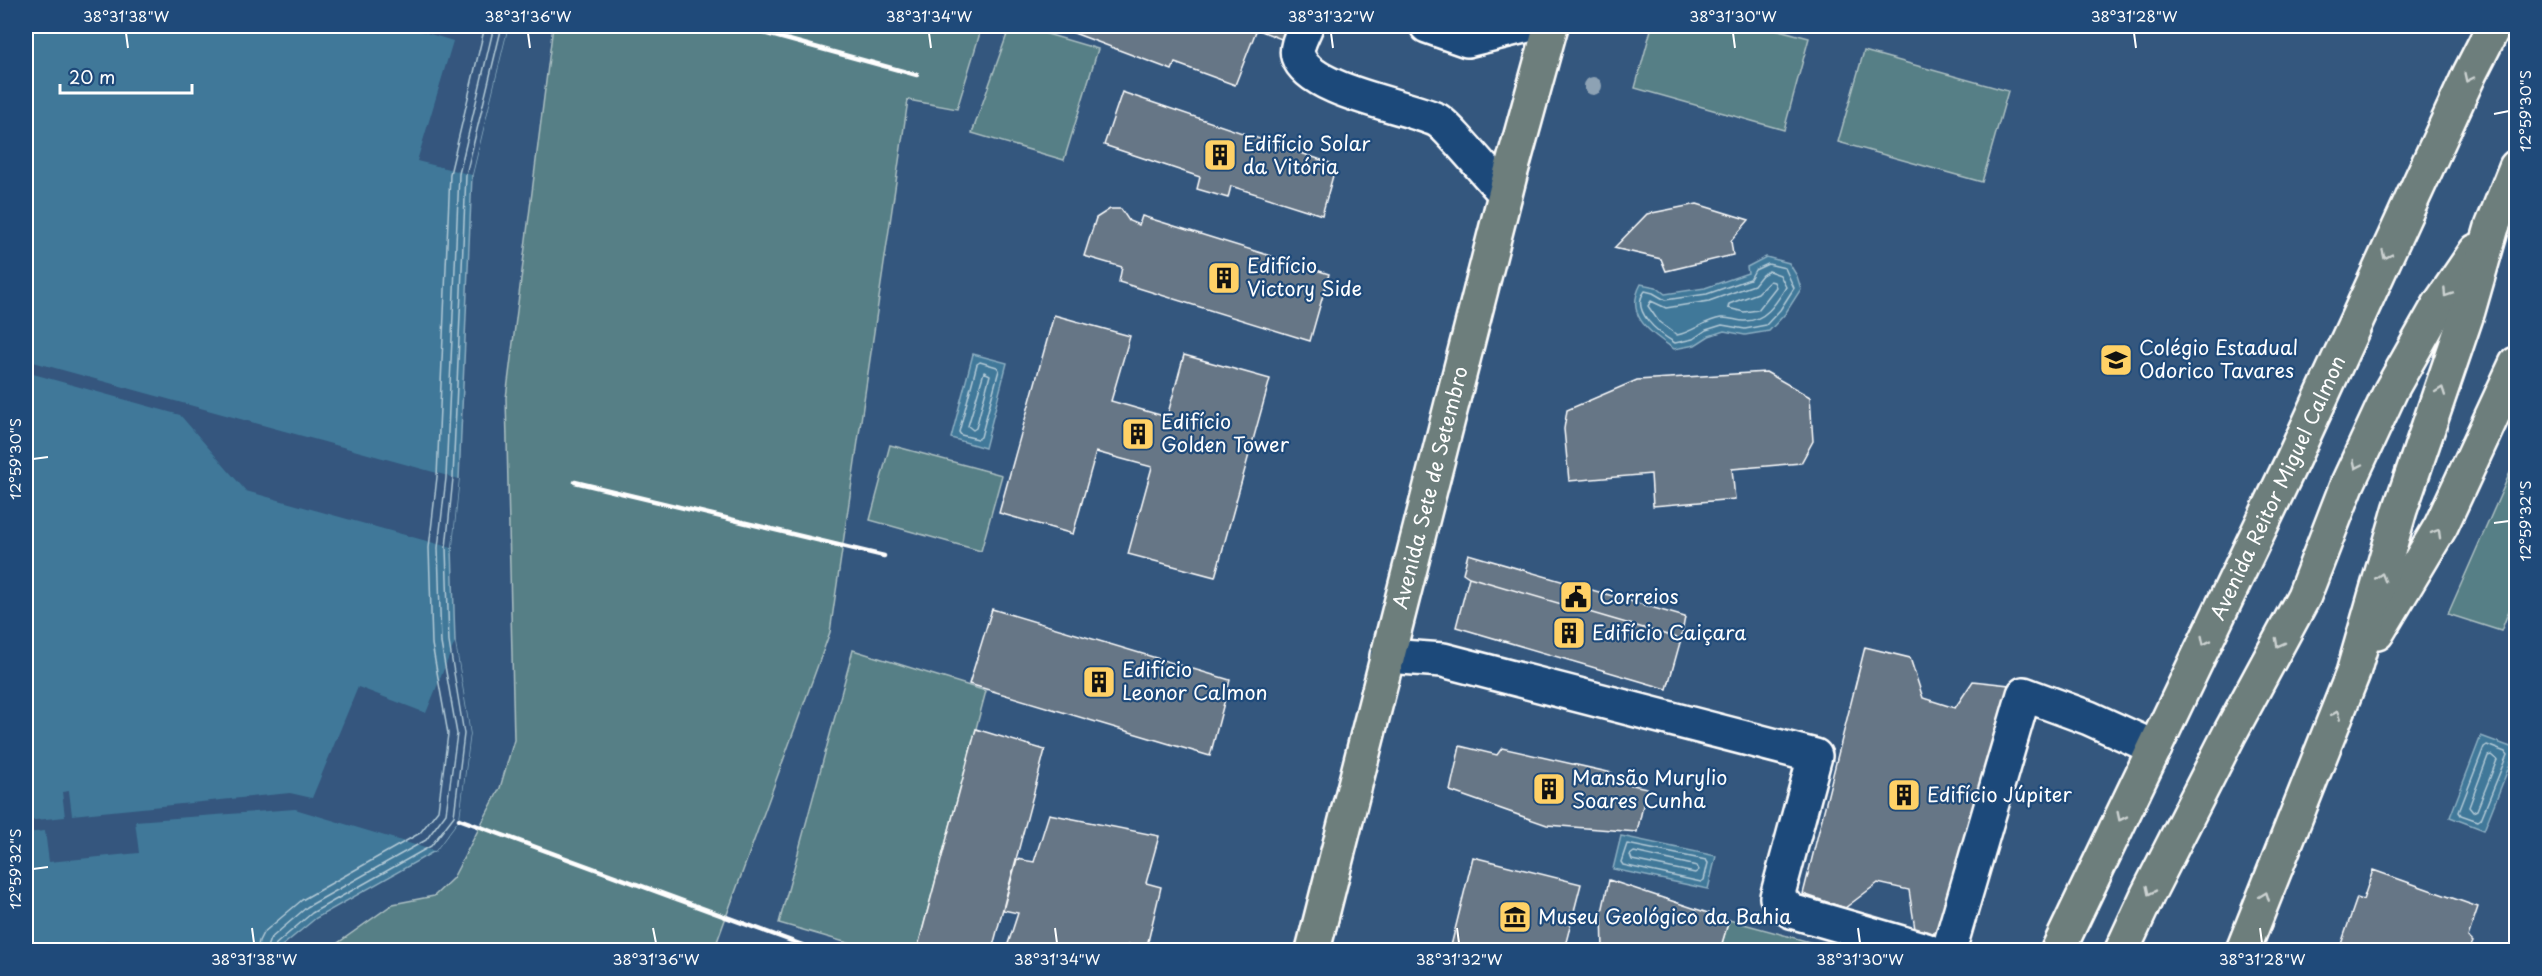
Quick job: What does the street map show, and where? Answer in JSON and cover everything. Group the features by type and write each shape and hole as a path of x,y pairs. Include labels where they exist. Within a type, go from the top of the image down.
{"main road":[{"name":"Avenida Sete de Setembro","path":"1313,951 1505,193 1551,26"},
{"name":"Avenida Reitor Miguel Calmon","path":"2058,951 2292,461 2465,84 2494,26"},
{"path":"2244,951 2352,673 2400,510 2468,311 2492,227 2517,167"},
{"path":"2122,951 2148,894 2225,743 2304,596 2347,485 2391,390 2439,305 2492,227"},
{"path":"2352,673 2441,526 2517,364"}],"lane":[{"path":"1306,26 1298,50 1299,57 1313,74 1343,89 1439,121 1505,193"},
{"path":"1427,26 1467,40 1524,26"},
{"path":"1387,656 1443,660 1815,756 1777,897 1791,911 1926,951"},
{"path":"1949,951 2024,694 2089,718 2155,748"}],"green space":[{"path":"553,26 960,26 980,33 957,109 908,100 830,632 714,950 328,950 393,904 434,896 453,878 500,788 514,740 506,398"},
{"path":"1010,26 1020,26 1098,49 1064,160 972,133"},
{"path":"1652,26 1764,26 1809,38 1784,130 1635,88"},
{"path":"1864,51 2008,91 1982,182 1838,142"},
{"path":"890,445 1002,475 981,551 870,520"},
{"path":"2516,459 2516,593 2501,631 2448,614"},
{"path":"853,650 986,691 917,950 872,950 779,923"},
{"path":"1729,920 1839,950 1720,950"}],"water":[{"path":"26,26 508,26 472,175 459,479 452,548 455,642 470,734 459,819 435,851 316,918 277,950 26,950"},
{"path":"1766,257 1789,263 1797,276 1801,289 1785,314 1769,331 1745,335 1724,331 1709,336 1695,345 1674,349 1656,336 1642,322 1638,314 1637,295 1641,284 1656,287 1665,294 1705,288 1748,273 1747,267"},
{"path":"973,354 1007,363 985,448 951,438"},
{"path":"2481,736 2516,749 2484,830 2450,817"},
{"path":"1621,836 1716,856 1708,889 1613,869"}],"pier":[{"path":"404,26 508,26 472,175 417,161 453,41"},
{"path":"26,360 459,479 452,548 246,491 180,415 26,372"},
{"path":"455,642 470,734 459,819 435,851 295,809 135,821 139,853 49,862 45,831 26,833 26,821 65,817 62,792 69,791 72,815 290,793 312,798 358,687 426,713"},
{"path":"106,940 134,940 158,950 97,950"}],"building":[{"path":"1037,26 1258,26 1235,85 1175,63 1172,70 1058,27 1056,33"},
{"path":"1258,26 1295,26 1289,42 1256,29"},
{"name":"Edifício Solar da Vitória","path":"1122,92 1336,165 1322,215 1231,186 1228,198 1197,189 1200,177 1104,145"},
{"path":"1697,204 1749,220 1731,241 1733,255 1666,271 1661,259 1614,248 1647,214"},
{"name":"Edifício Victory Side","path":"1110,209 1121,209 1129,221 1139,225 1142,216 1329,274 1310,341 1119,282 1122,267 1084,256 1096,218"},
{"name":"Edifício Golden Tower","path":"1054,315 1130,336 1111,401 1167,417 1184,355 1270,379 1215,577 1128,554 1152,467 1096,452 1073,534 999,513"},
{"path":"1766,372 1810,397 1813,441 1801,463 1732,469 1735,499 1653,506 1651,474 1569,481 1564,429 1567,410 1637,380"},
{"name":"Correios","path":"1468,554 1685,617 1681,639 1469,577 1463,573"},
{"name":"Edifício Caiçara","path":"1469,577 1681,639 1667,689 1456,627"},
{"name":"Edifício Leonor Calmon","path":"992,609 1230,680 1210,756 969,684"},
{"name":"Edifício Júpiter","path":"1865,647 1910,658 1923,698 1955,708 1973,681 2009,685 1942,935 1915,929 1909,890 1878,883 1845,908 1803,894"},
{"path":"976,729 1045,750 992,950 917,950"},
{"name":"Mansão Murylio Soares Cunha","path":"1460,746 1497,755 1502,748 1612,773 1614,781 1647,788 1637,832 1547,825 1450,791"},
{"path":"1049,814 1159,836 1146,883 1161,887 1146,950 1128,944 1127,950 1006,950 1018,913 1003,910 1017,859 1034,862"},
{"name":"Museu Geológico da Bahia","path":"1473,857 1581,884 1564,950 1450,950"},
{"path":"2373,870 2478,907 2468,937 2473,942 2469,950 2339,950 2357,898 2363,900"},
{"path":"1609,880 1729,920 1720,950 1603,950 1602,912"}],"railway":[{"path":"738,26 917,75"},
{"path":"575,482 884,556"},
{"path":"459,819 816,950"}],"place":[{"name":"Edifício Solar da Vitória","path":"1220,155"},
{"name":"Edifício Victory Side","path":"1224,278"},
{"name":"Colégio Estadual Odorico Tavares","path":"2116,360"},
{"name":"Edifício Golden Tower","path":"1138,434"},
{"name":"Correios","path":"1576,597"},
{"name":"Edifício Caiçara","path":"1569,633"},
{"name":"Edifício Leonor Calmon","path":"1099,682"},
{"name":"Mansão Murylio Soares Cunha","path":"1549,789"},
{"name":"Edifício Júpiter","path":"1904,795"},
{"name":"Museu Geológico da Bahia","path":"1515,917"}]}
